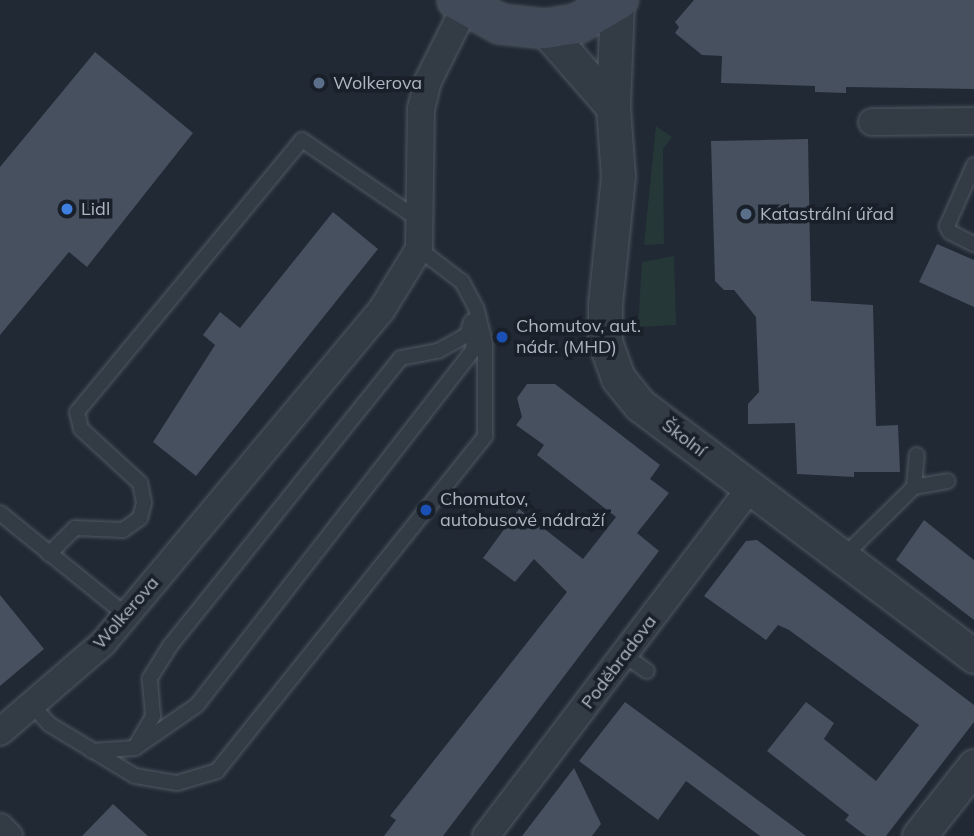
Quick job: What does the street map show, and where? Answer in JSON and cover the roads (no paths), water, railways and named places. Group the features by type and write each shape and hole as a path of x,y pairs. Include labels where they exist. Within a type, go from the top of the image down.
{"main road":[{"path":"461,4 500,24 545,29 577,24 617,1"}],"street":[{"name":"Školní","path":"617,1 612,107 618,176 605,342 618,378 640,405 974,656"},
{"path":"419,250 421,109 428,81 461,4"},
{"path":"545,29 612,107"},
{"path":"872,122 974,121"},
{"name":"Wolkerova","path":"0,732 103,643 381,312 419,250"},
{"name":"Poděbradova","path":"486,836 751,487"},
{"path":"919,836 974,766"},
{"path":"0,827 9,836"}],"lane":[{"path":"49,554 75,528 122,530 140,518 144,503 139,483 81,429 77,412 302,140 418,219"},
{"path":"974,165 947,226 950,232 974,243"},
{"path":"32,705 49,724 135,776 177,783 217,771 485,436 485,343 476,308 462,282 419,250"},
{"path":"135,748 153,716 150,678 170,646 401,358 438,351 467,335 476,308"},
{"path":"90,751 135,748 197,705 473,349 476,308"},
{"path":"914,487 917,455"},
{"path":"842,557 914,487 947,481"},
{"path":"0,513 125,615"},
{"path":"624,655 647,671"}],"place":[{"name":"Wolkerova","path":"319,83"},
{"name":"Lidl","path":"67,209"},
{"name":"Katastrální úřad","path":"746,214"},
{"name":"Chomutov, aut. nádr. (MHD)","path":"502,337"},
{"name":"Chomutov, autobusové nádraží","path":"426,510"}]}
